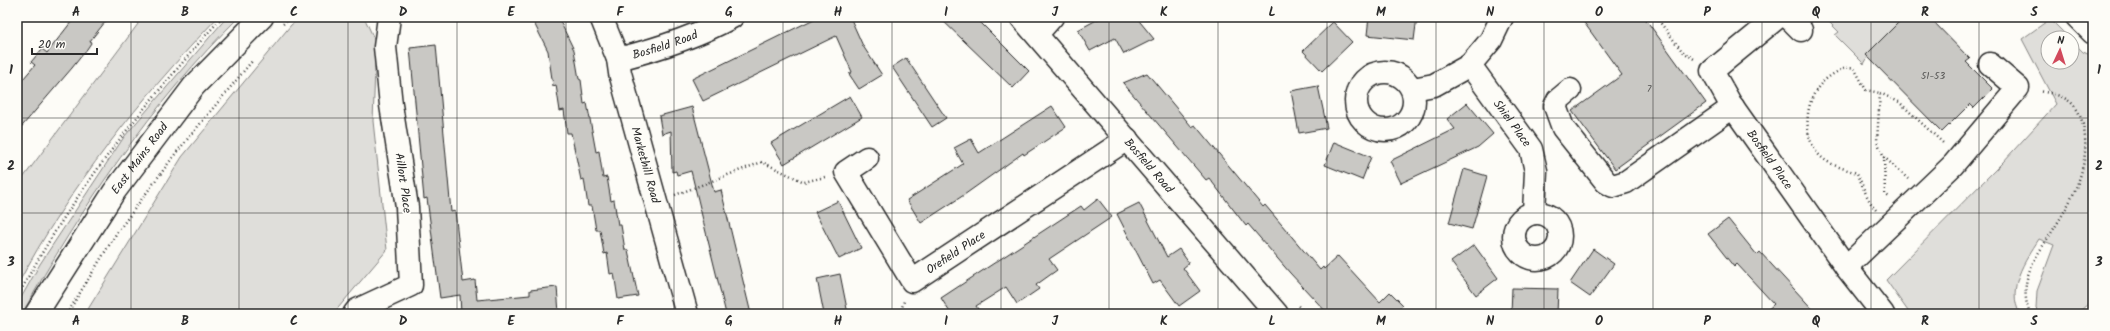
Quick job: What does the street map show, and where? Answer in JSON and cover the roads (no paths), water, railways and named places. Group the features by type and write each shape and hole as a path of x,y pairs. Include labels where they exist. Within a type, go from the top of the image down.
{"street":[{"name":"Aillort Place","path":"354,314 357,310 411,284 407,207 391,105 386,47 390,17"},
{"name":"Markethill Road","path":"601,17 618,59 620,73 687,314"},
{"name":"Bosfield Road","path":"618,59 661,48 706,32 732,17"},
{"name":"Bosfield Road","path":"1021,17 1277,314"},
{"path":"1037,34 1052,17"},
{"path":"1412,89 1434,86 1470,64 1491,40 1502,17"},
{"name":"Bosfield Place","path":"1778,17 1712,71 1733,107 1846,267 1883,314"},
{"path":"2077,17 2093,32"},
{"name":"East Mains Road","path":"36,314 114,192 194,86 272,21"},
{"name":"Shiel Place","path":"1470,64 1531,149 1536,171 1534,213"},
{"path":"1846,267 1898,217 1925,194 1959,158 2018,88 1990,64"},
{"path":"1570,90 1558,100 1555,106 1563,128 1606,182 1613,186 1626,182 1733,107"},
{"name":"Orefield Place","path":"866,158 846,172 912,281 1126,139"}]}
